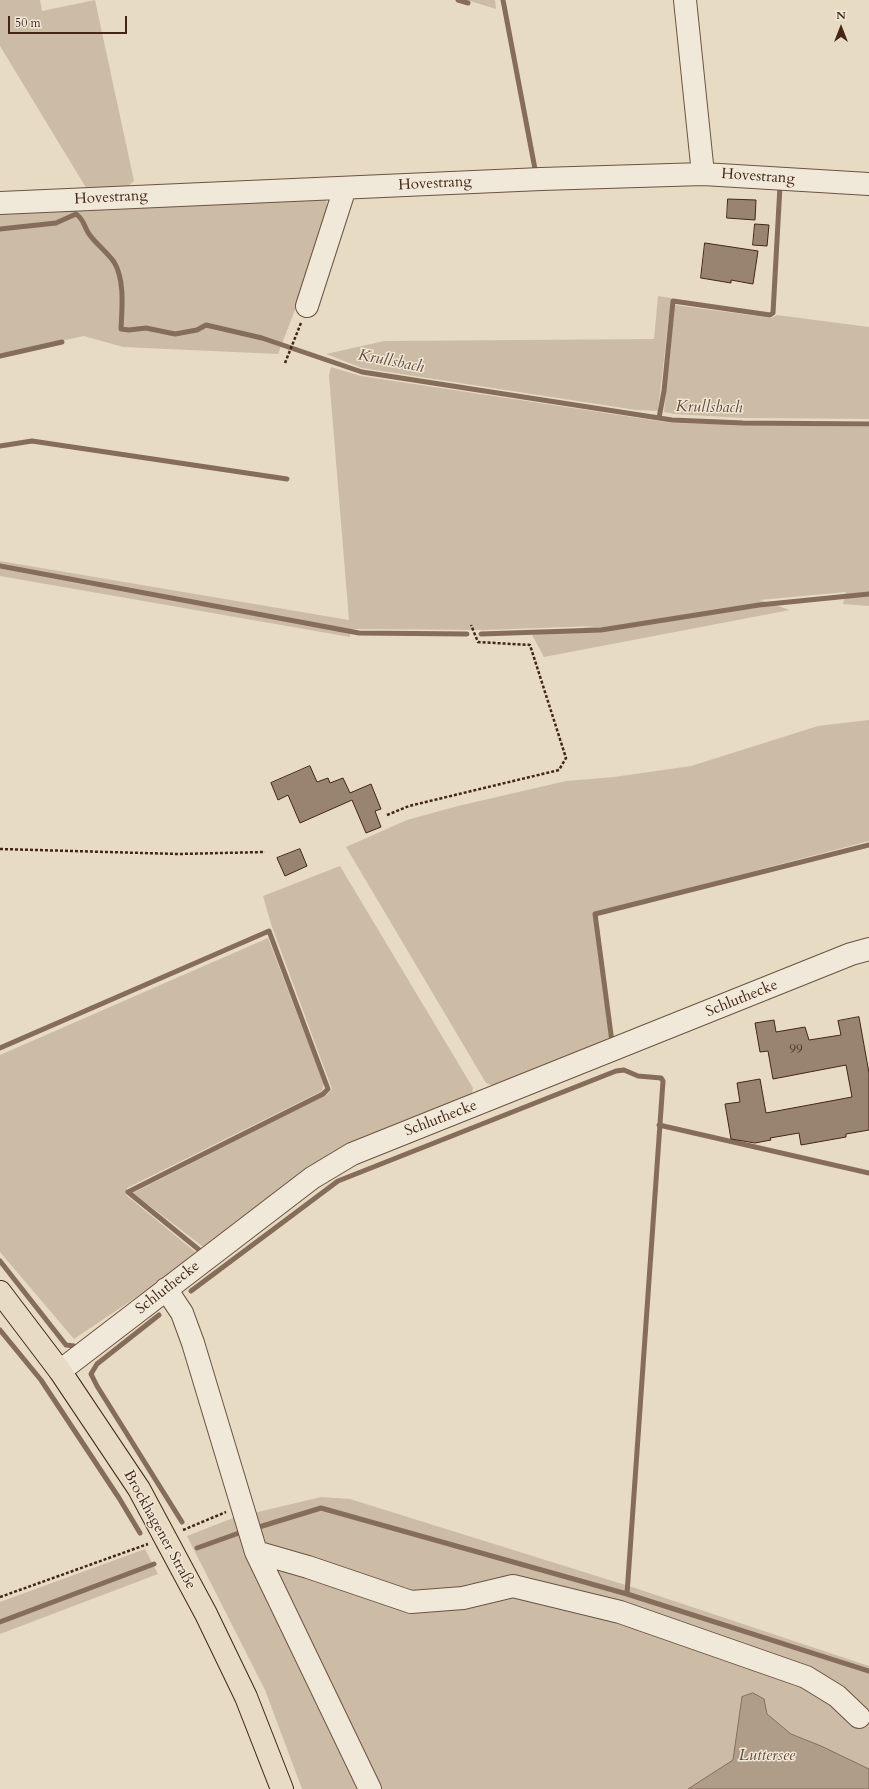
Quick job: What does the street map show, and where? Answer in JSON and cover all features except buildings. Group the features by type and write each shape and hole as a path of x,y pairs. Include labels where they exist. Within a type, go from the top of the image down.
{"main road":[{"name":"Brockhagener Straße","path":"0,1292 60,1371 139,1489 206,1614 246,1697 282,1789"}],"street":[{"path":"685,0 703,174"},
{"name":"Hovestrang","path":"0,203 541,179 703,174 869,184"},
{"path":"307,306 345,188"},
{"name":"Schluthecke","path":"60,1371 312,1178 352,1154 851,954 869,949"},
{"path":"166,1289 182,1313 193,1343 256,1552 370,1789"},
{"path":"256,1552 308,1567 410,1602 463,1598 513,1586 620,1612 806,1677 836,1696 859,1718"}],"path":[{"path":"285,363 294,342"},
{"path":"387,815 409,806 559,770 566,758 530,645 478,642 471,625"},
{"path":"0,849 179,854 265,852"},
{"path":"166,1538 241,1505"},
{"path":"0,1597 137,1548"}],"shaded area":[{"path":"0,0 40,0 42,11 95,0 134,181 124,190 88,191 0,46"},
{"path":"467,0 495,0 496,9"},
{"path":"326,198 328,213 298,302 278,354 123,347 84,336 0,354 0,211"},
{"path":"658,296 671,298 658,411 636,410 362,368 326,354 384,341 654,339"},
{"path":"675,305 771,318 777,315 869,327 869,419 744,418 674,414 664,412"},
{"path":"331,367 361,376 672,423 869,427 869,606 843,604 846,592 760,600 790,610 544,657 532,635 595,626 485,630 350,629 350,637 0,576 0,561 349,620 329,376"},
{"path":"869,720 869,841 593,913 610,1043 496,1087 486,1083 346,847 407,820 458,806 566,781 614,777 691,766 818,726"},
{"path":"340,866 473,1088 470,1101 352,1148 206,1249 133,1193 328,1094 332,1089 271,924 263,896"},
{"path":"268,938 324,1084 322,1091 127,1188 126,1195 199,1255 74,1339 0,1252 0,1055"},
{"path":"321,1497 350,1499 632,1587 869,1666 869,1769 821,1746 791,1734 767,1714 764,1699 742,1697 733,1760 688,1789 302,1789 265,1690 187,1536 233,1518"},
{"path":"145,1549 158,1574 0,1634 0,1602"}],"water":[{"name":"Luttersee","path":"753,1693 764,1699 767,1714 791,1734 821,1746 869,1769 869,1789 688,1789 733,1760 742,1697"}],"waterway":[{"path":"458,0 468,3"},
{"path":"503,0 535,169"},
{"path":"659,418 664,391 673,301 770,315 773,313 780,186"},
{"name":"Krullsbach","path":"0,229 56,223 76,214 79,216 89,234 111,258 118,269 122,294 121,329 129,330 146,328 175,334 197,330 206,325 262,338 362,372 672,420 743,423 869,424"},
{"path":"0,356 62,342"},
{"path":"0,446 32,441 287,479"},
{"path":"0,566 359,633 467,634"},
{"path":"481,634 601,630 759,605 869,594"},
{"path":"612,1042 595,914 869,845"},
{"path":"0,1048 269,931 328,1089 323,1094 128,1192 203,1253"},
{"path":"191,1291 338,1181 616,1071 624,1070 638,1076 661,1078 663,1081 627,1594"},
{"path":"659,1125 869,1173"},
{"path":"0,1261 66,1345 74,1346"},
{"path":"159,1315 97,1364 91,1374 182,1522"},
{"path":"0,1330 41,1380 119,1498 140,1533"},
{"path":"259,1527 321,1508 627,1594 869,1671"},
{"path":"197,1548 239,1533"},
{"path":"0,1622 154,1564"}]}
